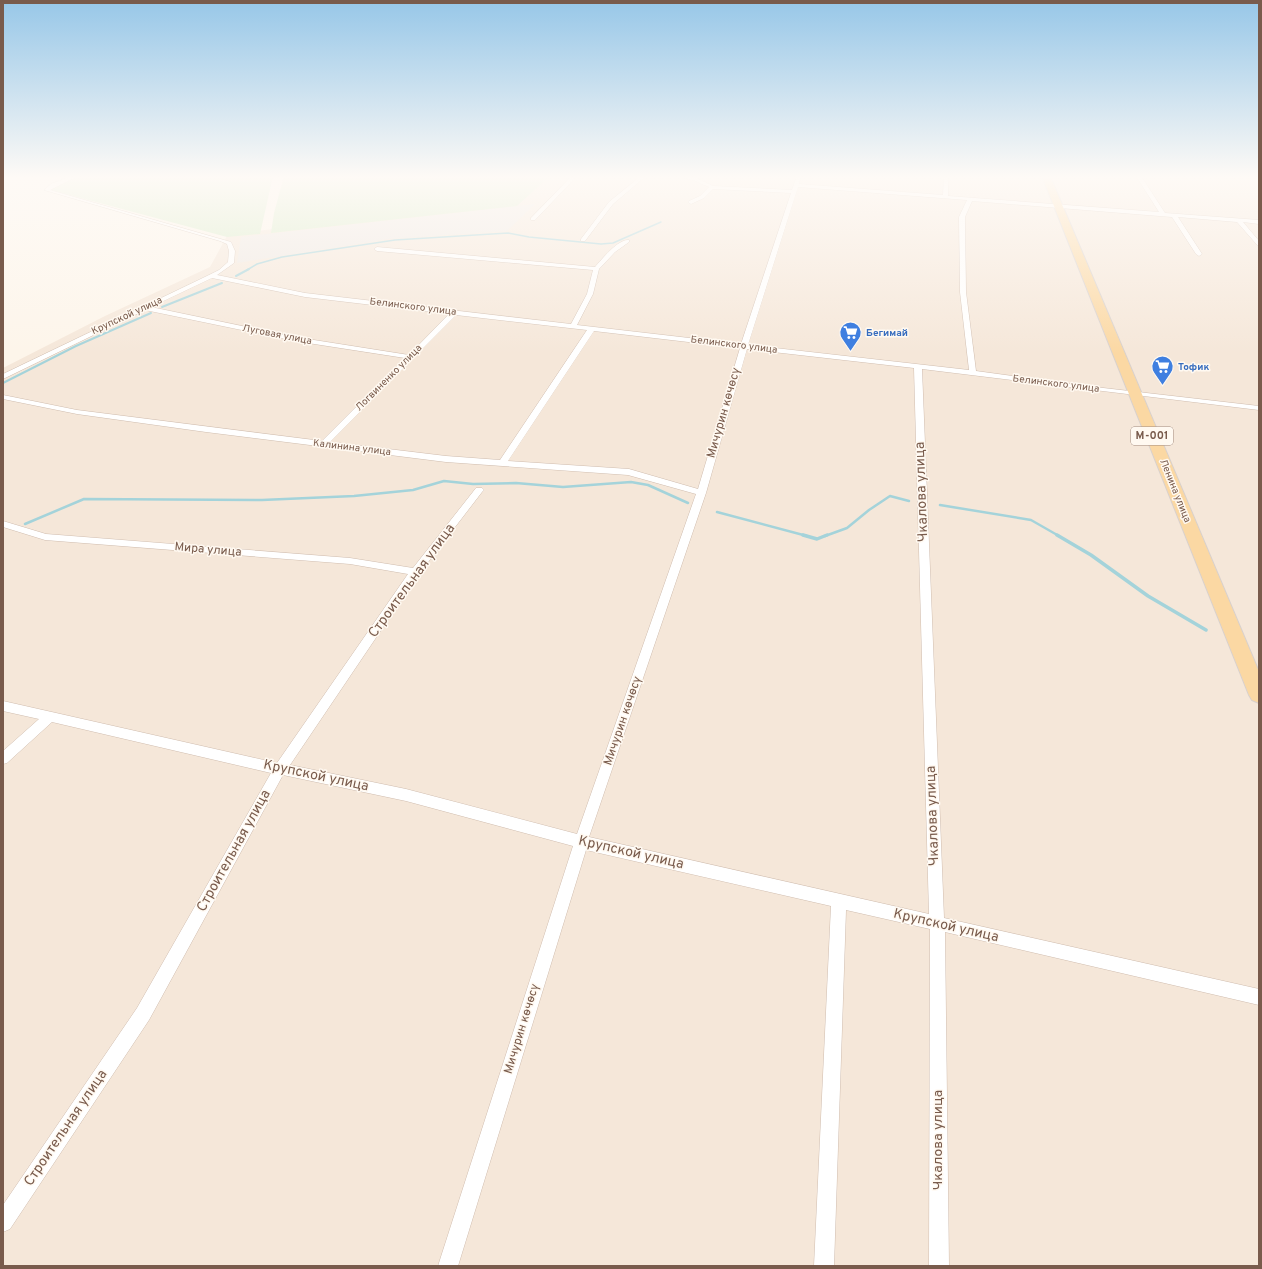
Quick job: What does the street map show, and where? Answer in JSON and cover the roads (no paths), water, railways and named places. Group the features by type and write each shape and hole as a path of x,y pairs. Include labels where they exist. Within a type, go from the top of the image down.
{"main road":[{"name":"Ленина улица","path":"1069,235 1259,695"}],"street":[{"name":"Крупской улица","path":"3,377 222,271 231,263 232,251 229,243 207,235"},
{"path":"583,240 587,235"},
{"name":"Мичурин көчөсү","path":"448,1266 581,842 701,493 744,346 780,235"},
{"path":"962,235 964,292 972,373"},
{"path":"1187,235 1199,254"},
{"path":"1251,235 1259,245"},
{"path":"572,326 590,294 596,270 613,251 627,241"},
{"path":"377,249 596,270"},
{"name":"Белинского улица","path":"211,276 305,295 1259,408"},
{"name":"Луговая улица","path":"145,308 295,339 410,358"},
{"name":"Логвиненко улица","path":"324,444 455,312"},
{"path":"502,463 592,328"},
{"name":"Чкалова улица","path":"918,367 937,924 939,1266"},
{"name":"Калинина улица","path":"3,397 77,412 206,430 446,459 629,472 701,493"},
{"name":"Строительная улица","path":"3,1222 143,1014 280,769 415,572 479,490"},
{"name":"Мира улица","path":"3,524 45,537 350,561 415,572"},
{"name":"Крупской улица","path":"3,706 280,769 406,795 581,842 1259,998"},
{"path":"3,759 52,716"},
{"path":"824,1266 839,901"}],"waterway":[{"path":"247,270 257,264 282,257 395,240 472,235"},
{"path":"520,235 601,244 613,243 631,235"},
{"path":"236,276 249,269"},
{"path":"162,307 222,283"},
{"path":"3,383 76,346 151,313"},
{"path":"25,524 84,499 262,500 354,496 413,490 444,481 473,484 516,483 563,487 631,482 648,485 688,503"},
{"path":"825,536 847,528 869,510 890,496 909,501"},
{"path":"940,505 1031,520 1059,536"},
{"path":"717,512 807,536"},
{"path":"803,535 817,539 827,535"},
{"path":"1057,535 1091,555 1148,596 1206,630"}],"place":[{"name":"Бегимай","path":"851,352"},
{"name":"Тофик","path":"1162,386"}]}
